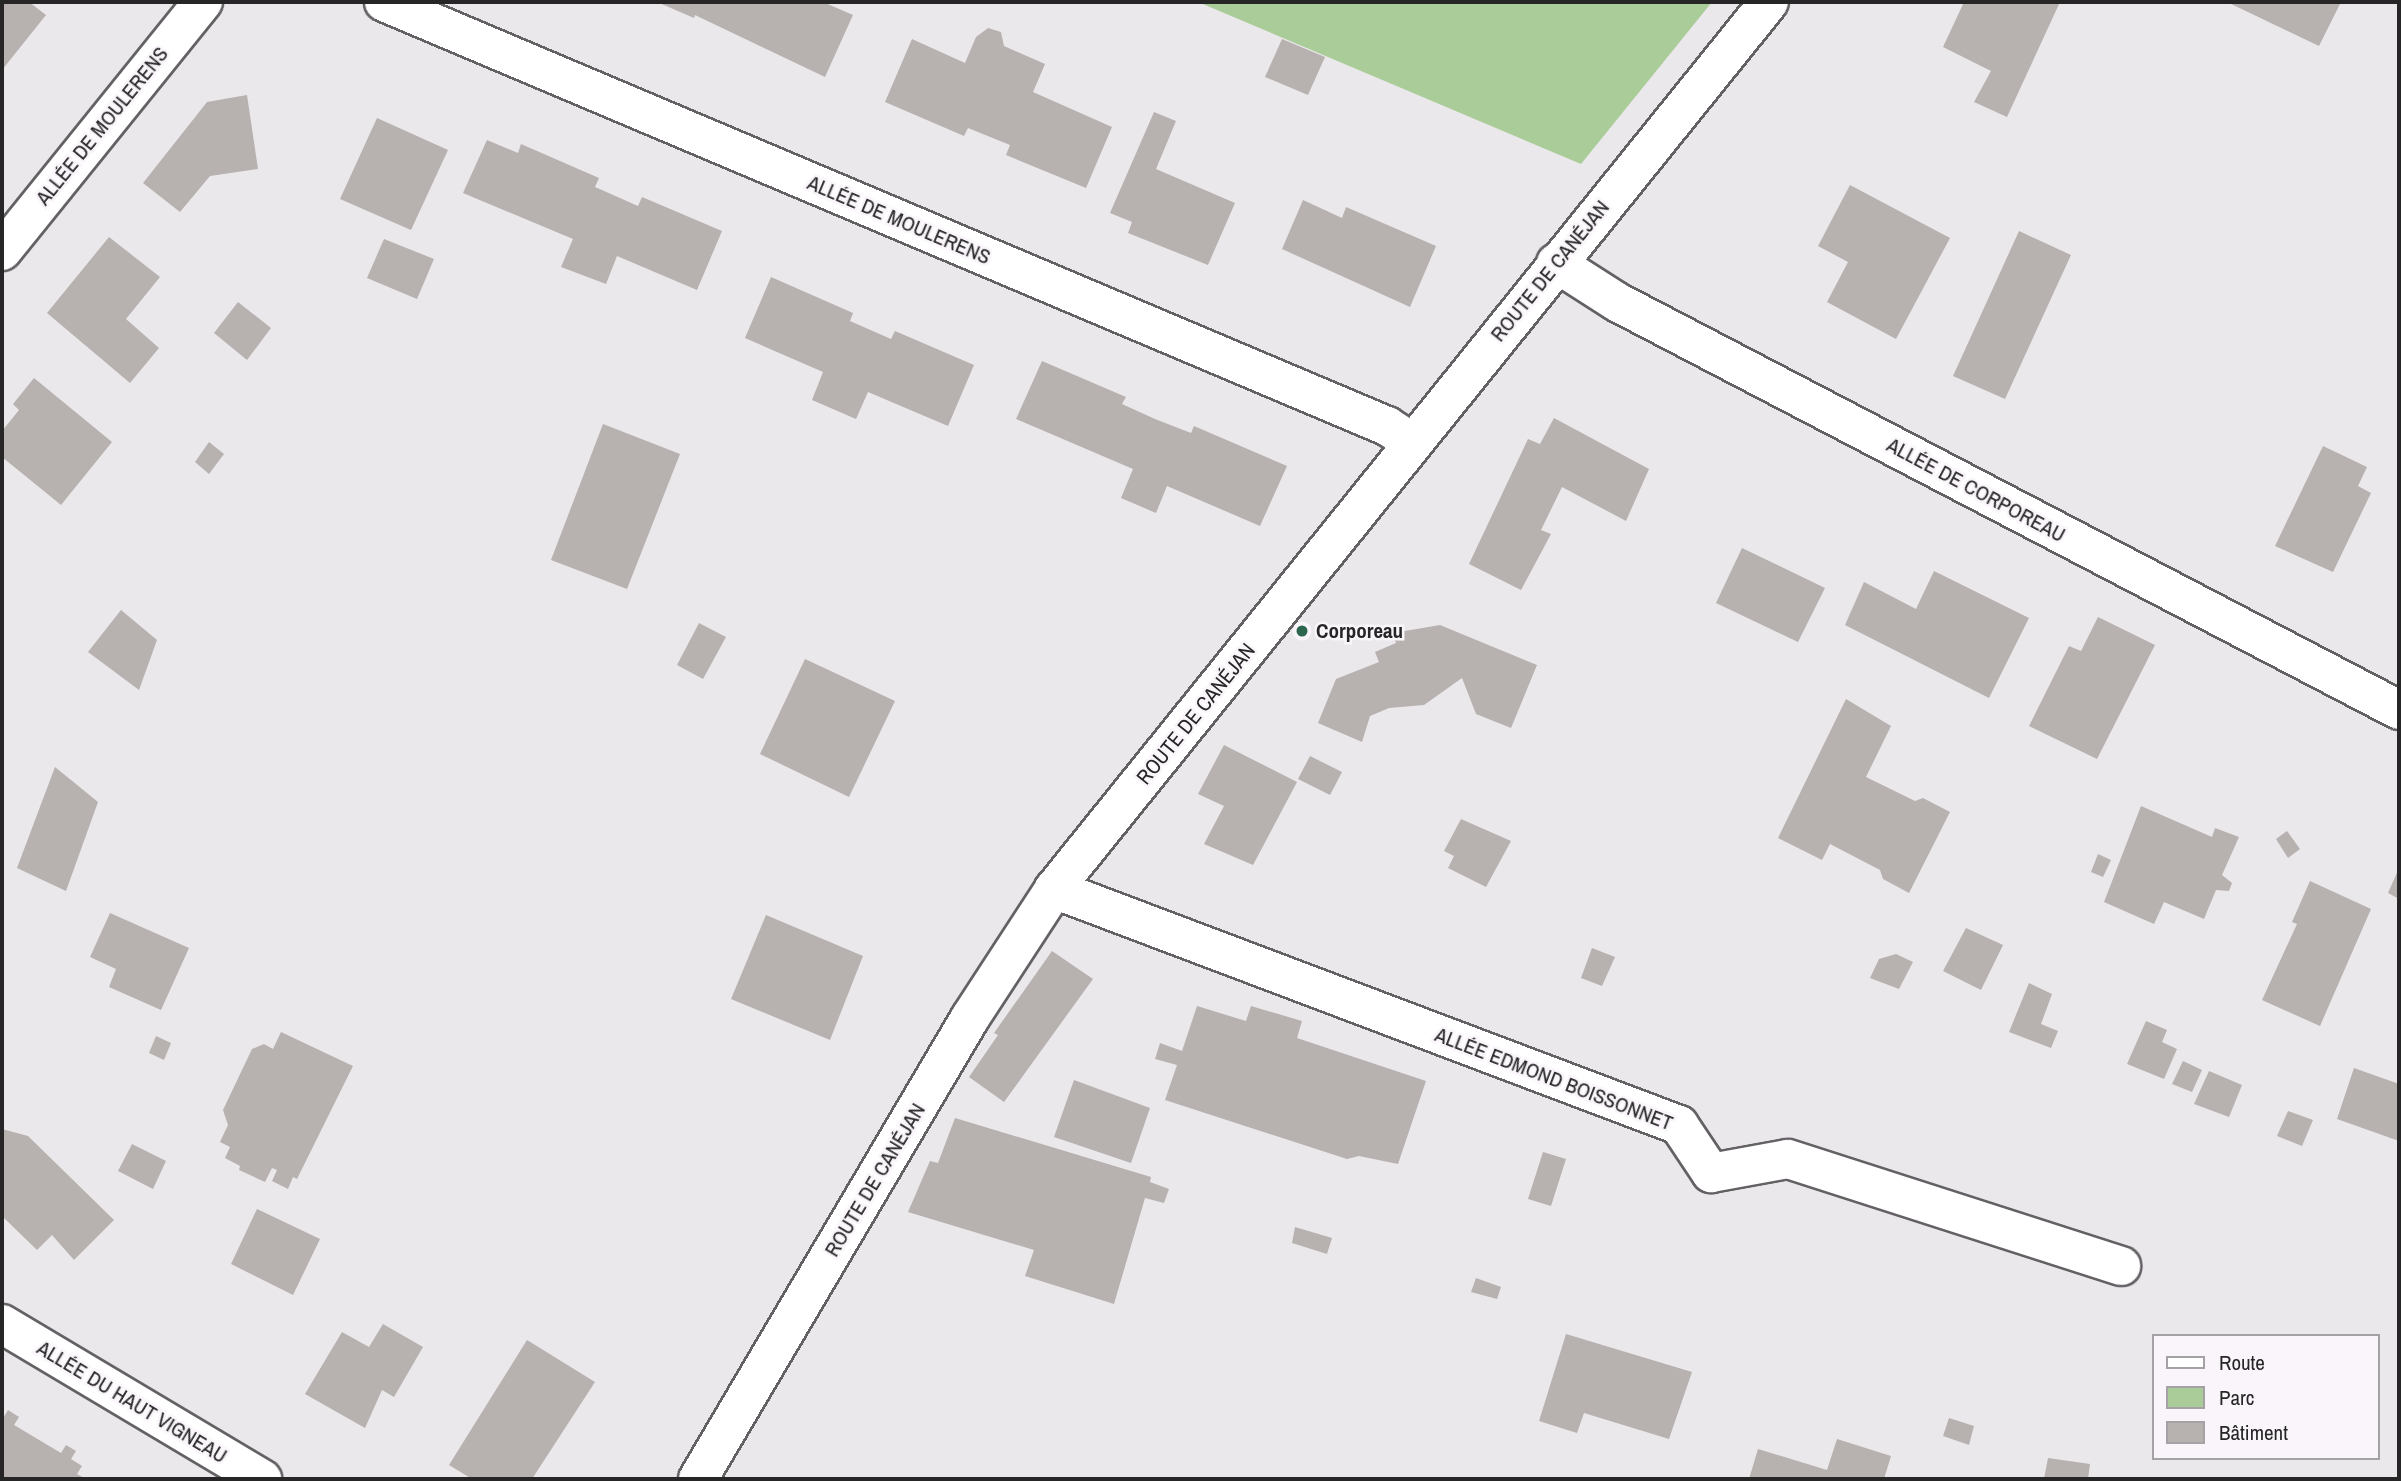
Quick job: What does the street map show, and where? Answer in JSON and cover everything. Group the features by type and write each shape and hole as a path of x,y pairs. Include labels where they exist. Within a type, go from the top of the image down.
{"street":[{"name":"ALLÉE DE MOULERENS","path":"2,251 203,2"},
{"name":"ALLÉE DE MOULERENS","path":"384,2 1374,421 1412,442"},
{"name":"ROUTE DE CANÉJAN","path":"698,1479 970,1018 1054,889 1769,2"},
{"name":"ALLÉE DE CORPOREAU","path":"1556,263 1617,302 2399,710"},
{"name":"ALLÉE EDMOND BOISSONNET","path":"1054,889 1679,1125 1711,1173 1788,1159 2120,1266"},
{"name":"ALLÉE DU HAUT VIGNEAU","path":"2,1324 262,1479"}],"green space":[{"path":"1198,2 1712,2 1581,164"}],"building":[{"path":"2,2 29,2 46,15 2,70"},
{"path":"657,2 823,2 853,15 825,77 695,15 694,18"},
{"path":"1964,2 2060,2 2007,117 1974,102 1991,71 1943,47"},
{"path":"2227,2 2341,2 2319,46"},
{"path":"988,28 1001,32 1004,46 1045,64 1033,92 1112,127 1086,188 1006,155 1010,145 968,128 964,136 885,102 912,39 965,63 976,37"},
{"path":"1282,39 1325,57 1308,95 1265,77"},
{"path":"247,95 258,169 210,176 180,212 143,183 207,102"},
{"path":"1154,112 1176,121 1156,169 1235,203 1208,265 1128,233 1132,222 1110,213"},
{"path":"377,118 448,150 411,230 340,199"},
{"path":"487,140 518,153 521,144 599,178 595,187 638,206 642,197 722,231 697,290 617,256 606,284 561,267 573,239 463,193"},
{"path":"1850,185 1950,238 1896,339 1827,302 1848,262 1818,246"},
{"path":"1303,200 1342,218 1346,207 1436,246 1410,307 1282,249"},
{"path":"2019,231 2071,255 2005,399 1953,376"},
{"path":"109,237 160,277 126,319 159,348 130,383 47,313"},
{"path":"384,239 434,259 417,299 367,278"},
{"path":"771,277 853,313 850,321 891,339 895,331 974,365 948,426 868,392 856,419 812,400 823,372 745,338"},
{"path":"238,302 271,328 247,360 214,333"},
{"path":"1042,361 1126,397 1122,404 1155,419 1191,433 1194,426 1287,466 1260,526 1167,486 1156,513 1121,498 1133,469 1016,419"},
{"path":"34,378 112,442 61,505 2,457 2,431 19,410 13,404"},
{"path":"1554,418 1649,469 1626,521 1562,487 1541,530 1551,534 1521,590 1469,564 1528,439 1540,444"},
{"path":"603,424 680,454 627,589 551,560"},
{"path":"209,442 224,454 209,474 195,462"},
{"path":"2323,446 2367,467 2358,486 2371,493 2333,572 2275,546"},
{"path":"1742,548 1825,588 1798,642 1716,603"},
{"path":"1934,571 2029,618 1989,698 1845,625 1864,582 1916,609"},
{"path":"121,610 157,640 139,690 88,652"},
{"path":"2098,617 2155,645 2097,759 2029,726 2069,646 2081,651"},
{"path":"699,623 726,637 703,679 677,665"},
{"path":"1440,625 1537,665 1511,728 1476,714 1462,678 1424,705 1389,708 1370,716 1362,742 1318,723 1336,679 1379,662 1375,652 1396,643 1393,633"},
{"path":"805,659 895,701 849,797 760,754"},
{"path":"1846,699 1891,726 1866,777 1915,801 1923,798 1950,812 1909,893 1883,879 1880,870 1830,844 1822,860 1778,838"},
{"path":"1224,745 1297,782 1253,865 1204,844 1224,806 1198,794"},
{"path":"1310,756 1342,772 1330,795 1298,779"},
{"path":"55,767 98,802 66,891 17,868"},
{"path":"2141,806 2212,837 2215,828 2239,837 2222,875 2232,883 2229,891 2216,890 2204,919 2164,902 2154,924 2104,902"},
{"path":"1461,819 1511,841 1486,887 1448,868 1454,856 1444,851"},
{"path":"2287,831 2300,849 2288,858 2276,839"},
{"path":"2098,854 2111,860 2103,877 2091,872"},
{"path":"2399,868 2399,899 2388,893"},
{"path":"2310,881 2371,909 2320,1026 2262,1000 2297,924 2292,922"},
{"path":"110,913 189,948 161,1010 109,987 116,969 90,957"},
{"path":"766,915 863,956 830,1040 731,999"},
{"path":"1966,928 2003,945 1981,990 1943,971"},
{"path":"1592,948 1615,957 1602,986 1581,978"},
{"path":"1052,951 1093,979 1004,1102 969,1077 998,1035 994,1033"},
{"path":"1896,954 1913,962 1899,989 1870,978 1879,959"},
{"path":"2029,983 2052,994 2041,1024 2058,1031 2051,1048 2009,1032"},
{"path":"1197,1006 1246,1021 1251,1006 1302,1021 1297,1038 1426,1081 1398,1164 1359,1156 1347,1159 1165,1100 1177,1065 1155,1059 1160,1043 1182,1051"},
{"path":"2146,1021 2167,1030 2162,1042 2177,1049 2164,1079 2127,1064"},
{"path":"281,1032 353,1066 297,1179 293,1177 288,1189 272,1181 277,1170 272,1168 265,1182 239,1170 240,1166 225,1158 230,1147 220,1142 228,1125 223,1110 252,1049 264,1044 273,1049"},
{"path":"156,1036 171,1043 164,1060 149,1053"},
{"path":"2183,1061 2202,1070 2192,1092 2172,1084"},
{"path":"2354,1068 2399,1084 2399,1141 2337,1119"},
{"path":"2209,1071 2242,1085 2229,1117 2194,1104"},
{"path":"1074,1080 1150,1108 1131,1163 1054,1137"},
{"path":"2288,1111 2313,1120 2302,1146 2277,1136"},
{"path":"955,1118 1151,1177 1150,1182 1169,1189 1164,1203 1145,1198 1114,1304 1025,1276 1034,1250 908,1212 930,1161 938,1163"},
{"path":"2,1129 28,1136 114,1220 74,1260 52,1235 37,1250 2,1216"},
{"path":"132,1144 166,1161 153,1189 118,1171"},
{"path":"1543,1152 1566,1159 1551,1206 1528,1199"},
{"path":"257,1209 320,1239 293,1295 231,1264"},
{"path":"1295,1227 1332,1238 1327,1254 1292,1243"},
{"path":"1476,1278 1501,1287 1497,1299 1471,1292"},
{"path":"383,1324 423,1347 394,1397 382,1390 365,1428 305,1394 342,1332 369,1347"},
{"path":"1566,1334 1692,1372 1669,1439 1584,1413 1577,1433 1539,1421"},
{"path":"527,1340 595,1382 532,1479 472,1479 449,1465"},
{"path":"8,1410 19,1417 14,1425 61,1453 66,1445 76,1451 71,1459 82,1466 77,1474 86,1479 2,1479 2,1420"},
{"path":"1949,1418 1974,1426 1969,1445 1943,1436"},
{"path":"1837,1439 1891,1456 1884,1479 1749,1479 1758,1449 1827,1470"},
{"path":"2048,1458 2090,1464 2088,1479 2044,1479"}],"place":[{"name":"Corporeau","path":"1302,631"}]}
